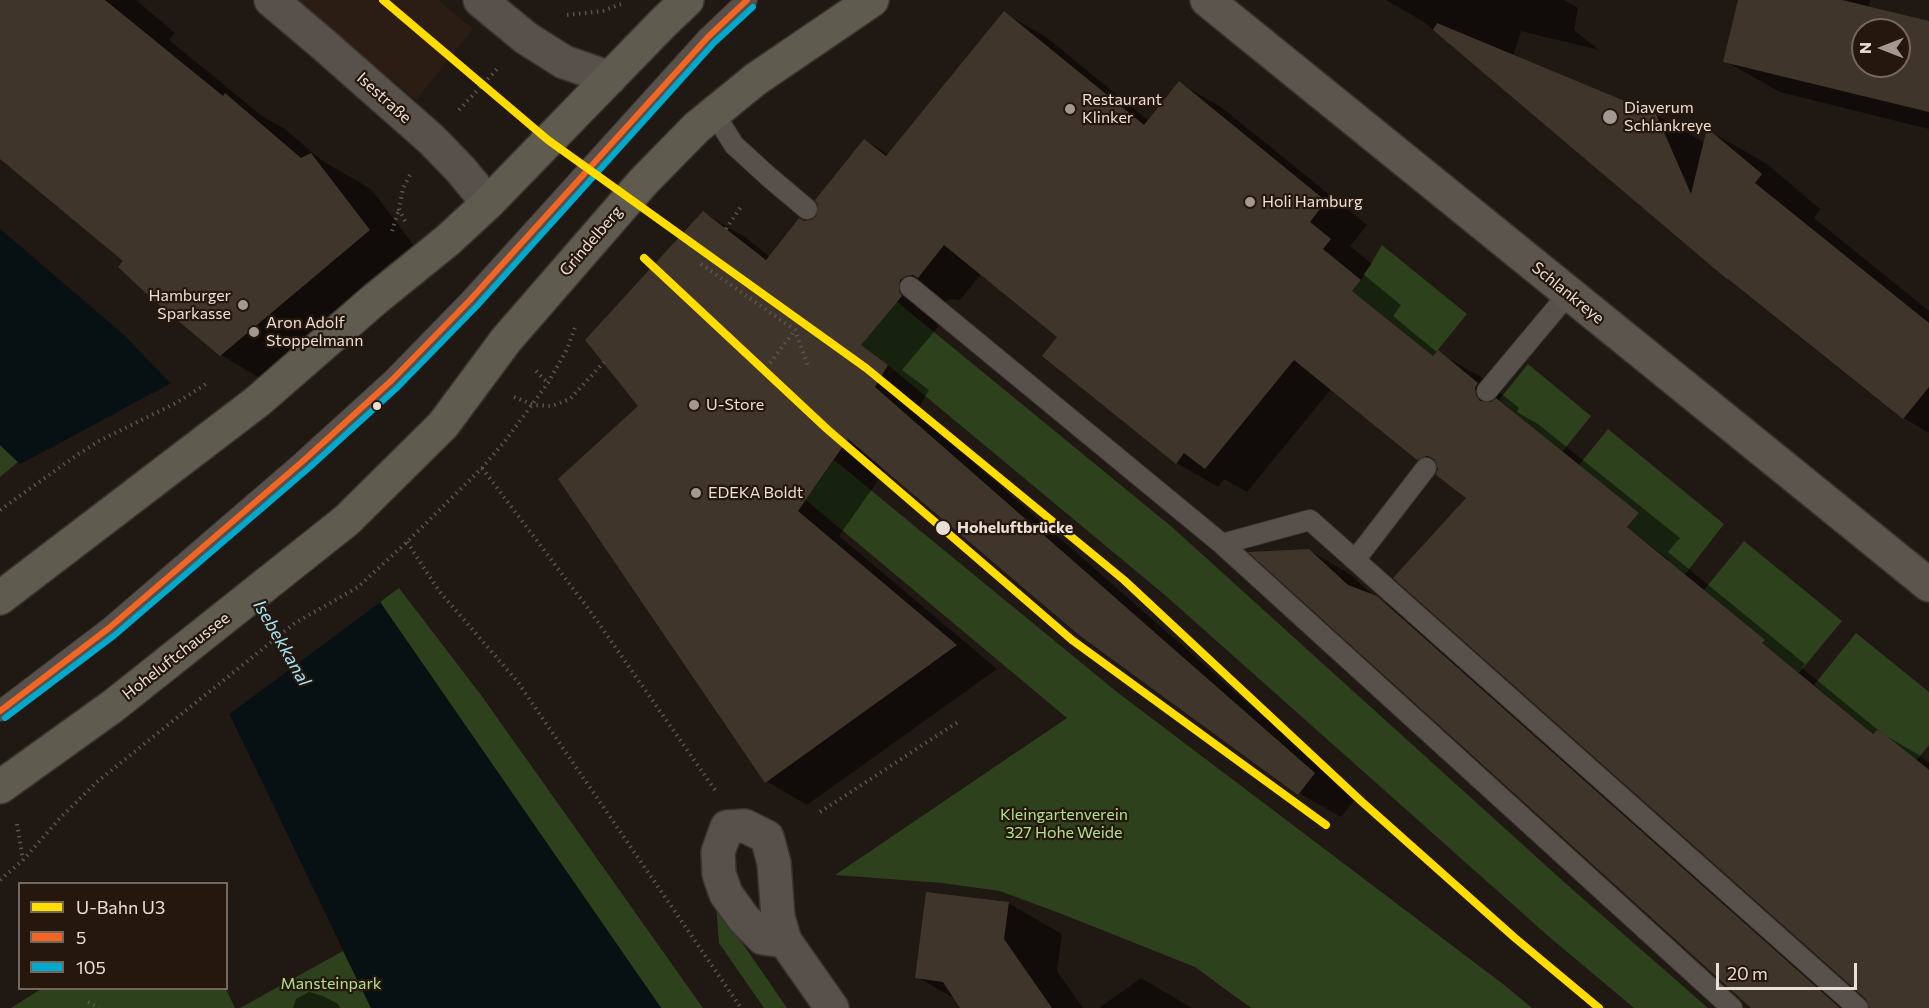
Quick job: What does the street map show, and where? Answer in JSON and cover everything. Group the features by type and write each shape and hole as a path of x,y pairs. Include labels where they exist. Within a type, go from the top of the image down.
{"main road":[{"path":"0,598 258,401 374,300 448,240 488,203 687,0"},
{"name":"Grindelberg","path":"347,520 443,425 506,340 644,181 698,127 756,79 872,0"},
{"name":"Hoheluftchaussee","path":"0,787 112,706 347,520"}],"street":[{"name":"Isestraße","path":"271,0 432,140 488,203"},
{"path":"480,0 526,38 564,62 610,78"},
{"name":"Schlankreye","path":"1207,0 1929,585"},
{"path":"785,941 763,938 744,919 726,894 719,874 718,852 727,827 745,826 767,837 774,863 778,917 785,941 832,1008"}],"lane":[{"path":"0,711 109,628 303,462 398,373 463,308 708,37 747,0"},
{"path":"714,113 734,145 807,208"},
{"path":"910,287 1222,544 1732,1008"},
{"path":"1487,391 1569,294"},
{"path":"1355,560 1426,468"},
{"path":"1222,544 1310,520 1858,1008"}],"path":[{"path":"557,18 568,14 603,11 625,0"},
{"path":"457,112 505,60"},
{"path":"410,230 399,209 403,189 412,171"},
{"path":"726,229 742,205"},
{"path":"701,264 795,330 808,366"},
{"path":"0,880 23,860 61,817 98,781 295,623 358,586 406,542 482,468 534,405 567,350 579,317"},
{"path":"770,363 795,330"},
{"path":"534,405 552,406 570,399 604,362"},
{"path":"0,510 99,441 176,403 215,379"},
{"path":"482,468 590,611 719,795 727,827"},
{"path":"406,542 439,591 517,681 741,1008"},
{"path":"820,812 958,722"},
{"path":"16,817 23,860"},
{"path":"88,1002 99,1008"}],"shaded area":[{"path":"297,0 438,0 473,29 416,100"}],"green space":[{"path":"824,242 1172,527 1564,882 1708,1008 1634,1008 1547,935 1166,596 888,365 783,288"},
{"path":"1382,245 1467,314 1433,356 1352,291"},
{"path":"1528,364 1591,416 1562,452 1499,400"},
{"path":"1608,429 1724,524 1680,581 1664,567 1669,560 1627,527 1639,513 1579,465"},
{"path":"0,445 18,462 0,477"},
{"name":"Kleingartenverein 327 Hohe Weide","path":"834,460 1117,692 1532,1008 1251,1008 1195,967 1000,891 942,883 835,875 1067,718 806,500"},
{"path":"1744,541 1842,621 1799,673 1699,596"},
{"path":"399,588 481,695 703,1008 661,1008 380,602"},
{"path":"1856,633 1929,692 1929,745 1916,761 1878,729 1873,734 1814,685"},
{"path":"716,905 787,1008 764,1008 719,943"},
{"name":"Mansteinpark","path":"343,951 371,1008 240,1008"},
{"name":"Mansteinpark","path":"39,990 226,990 235,1008 11,1008"}],"water":[{"name":"Isebekkanal","path":"0,229 124,335 380,602 661,1008 371,1008 229,713 18,462 0,445"}],"pier":[{"path":"173,382 382,601 227,716 17,466"}],"building":[{"path":"0,0 105,0 223,96 225,93 301,158 311,153 370,230 220,356 118,267 123,261 0,159"},
{"path":"1738,0 1842,0 1929,21 1929,112 1723,62"},
{"path":"1004,11 1144,125 1179,81 1326,201 1310,222 1331,239 1323,249 1361,280 1352,291 1433,356 1438,350 1478,383 1475,388 1480,401 1491,402 1496,398 1639,513 1627,527 1765,640 1762,643 1873,734 1878,729 1929,770 1929,1008 1870,1008 1866,999 1393,578 1466,498 1436,475 1438,469 1434,459 1427,456 1417,460 1294,360 1205,469 1184,453 1176,464 1042,356 1057,337 944,245 918,278 913,275 900,280 899,291 902,296 861,345 888,365 875,387 1315,773 1298,795 1079,635 848,439 798,511 957,645 765,783 558,479 638,406 585,340 703,211 766,260 799,218 804,221 816,216 818,205 815,200 864,139 886,156"},
{"path":"1437,23 1656,114 1691,194 1707,128 1762,174 1755,183 1929,323 1929,387 1903,419 1727,278 1728,280 1433,30"},
{"path":"1309,549 1348,585 1377,596 1840,1008 1751,1008 1248,552"},
{"path":"926,892 1009,902 1004,939 1052,1008 960,1008 943,982 915,978"}],"metro line":[{"name":"U3","path":"383,0 548,140 866,368 1124,580 1361,801 1515,938 1599,1008"},
{"name":"U3","path":"644,258 827,429 1072,640 1326,825"}],"transit line":[{"name":"5","path":"0,711 109,628 303,461 392,380 470,300 708,37 747,0"},
{"name":"105","path":"5,718 115,635 309,468 398,387 477,306 714,43 753,7"}],"place":[{"name":"Restaurant Klinker","path":"1070,109"},
{"name":"Diaverum Schlankreye","path":"1610,117"},
{"name":"Holi Hamburg","path":"1250,202"},
{"name":"Hamburger Sparkasse","path":"243,305"},
{"name":"Aron Adolf Stoppelmann","path":"254,332"},
{"name":"U-Store","path":"694,405"},
{"name":"EDEKA Boldt","path":"696,493"},
{"name":"Hoheluftbrücke","path":"943,528"}]}
